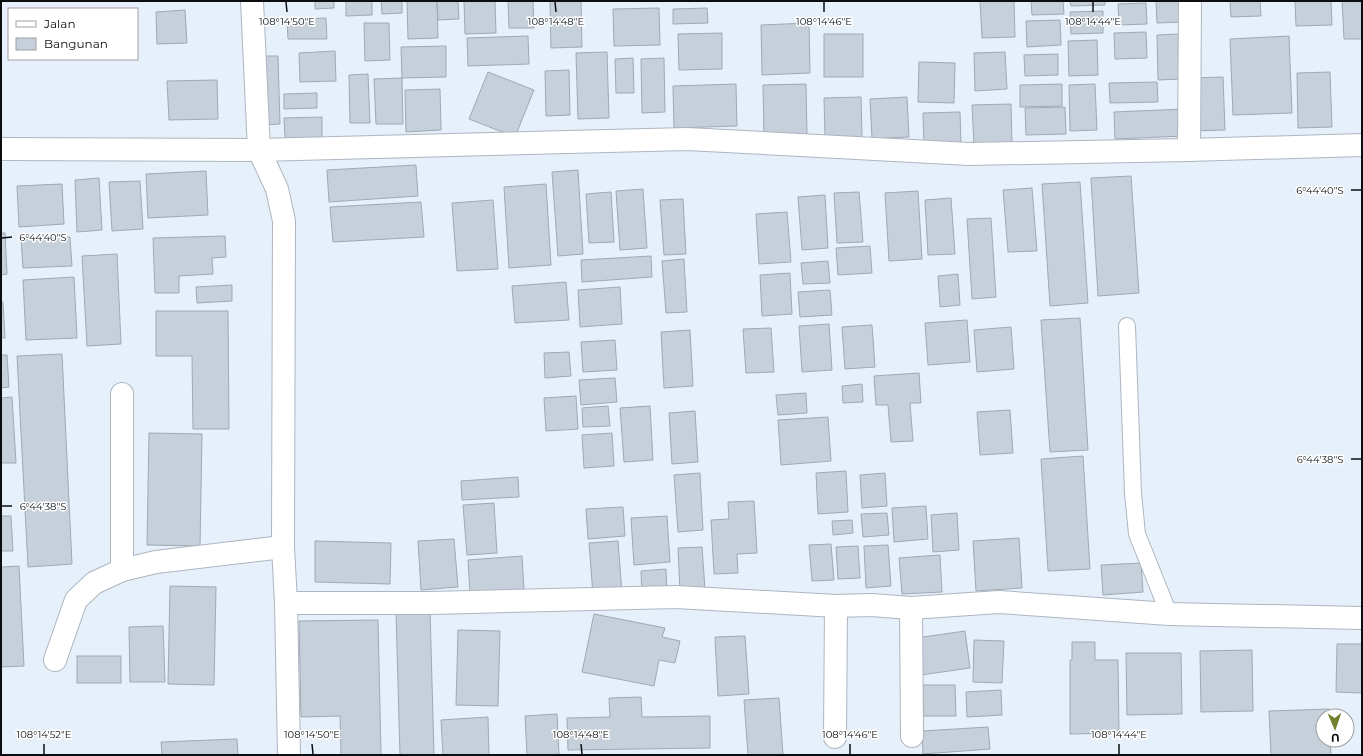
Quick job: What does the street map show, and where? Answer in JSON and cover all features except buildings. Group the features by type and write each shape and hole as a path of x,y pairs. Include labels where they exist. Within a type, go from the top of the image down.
{"street":[{"path":"252,1 259,150 277,189 282,206 284,221 283,547 286,603 289,755"},
{"path":"1189,150 1190,1"},
{"path":"1,149 259,150 687,139 969,154 1362,145"},
{"path":"122,394 122,570"},
{"path":"54,660 76,600 94,583 122,570 156,562 283,547"},
{"path":"286,603 430,603 676,597 836,606 871,605 911,608 998,602 1169,614 1362,618"},
{"path":"835,737 836,606"},
{"path":"911,608 912,736"}],"lane":[{"path":"1127,326 1133,493 1137,534 1169,614"}]}
